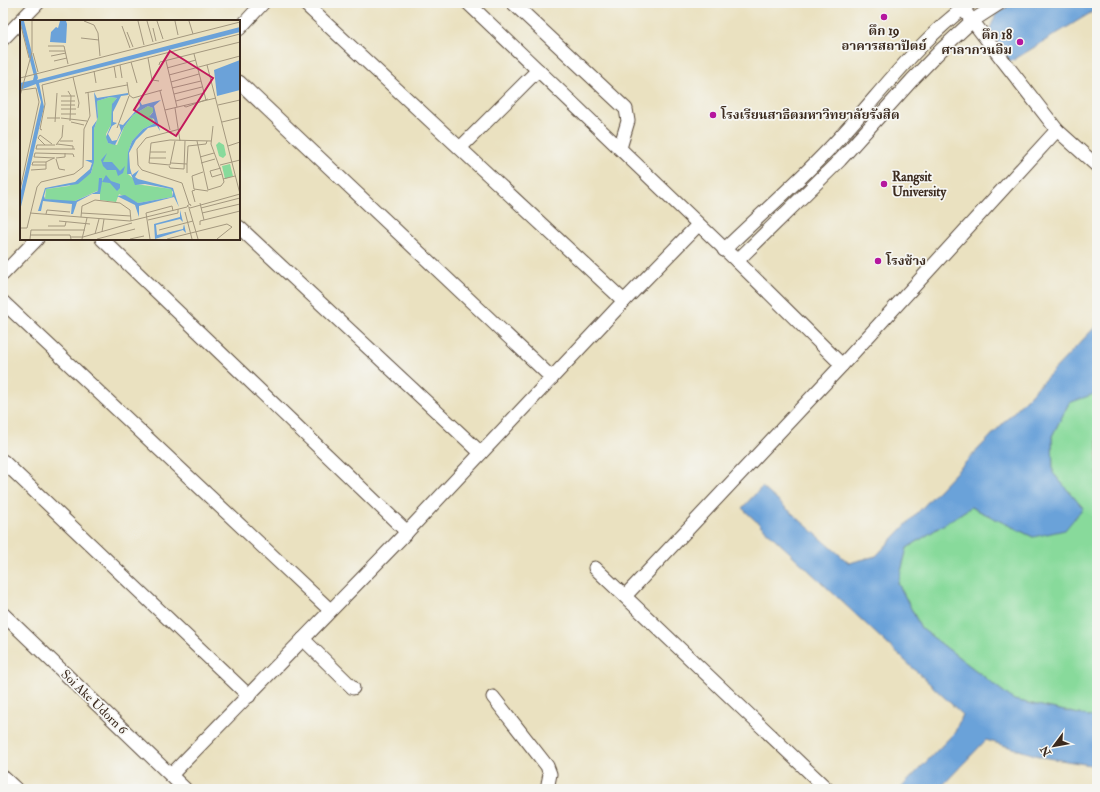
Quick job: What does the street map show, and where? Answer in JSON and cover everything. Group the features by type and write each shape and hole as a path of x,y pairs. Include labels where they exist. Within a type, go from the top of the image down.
{"street":[{"path":"21,20 38,3"},
{"path":"240,28 263,3"},
{"path":"304,3 624,301"},
{"path":"468,3 724,250 738,261 842,365"},
{"path":"513,3 626,109 628,121 620,148"},
{"path":"738,261 840,160 912,80 972,21 1000,3"},
{"path":"724,250 830,149 927,39 967,5 972,21 1057,130 1097,166"},
{"path":"3,39 20,22"},
{"path":"460,148 538,70"},
{"path":"240,83 552,378"},
{"path":"625,596 842,365 1057,130"},
{"path":"171,775 407,532 624,301 698,225"},
{"path":"240,228 481,453"},
{"path":"3,274 36,240"},
{"path":"103,240 407,532"},
{"path":"3,302 330,610"},
{"path":"3,461 249,696"},
{"path":"595,568 828,789"},
{"name":"Soi Ake Udorn 6","path":"3,614 185,789"},
{"path":"303,639 353,688"},
{"path":"493,697 547,766 550,774 547,789"},
{"path":"3,777 16,789"}],"green space":[{"path":"1095,392 1097,393 1097,718 1014,700 921,628 898,583 907,548 971,507 1033,537 1083,508 1053,473 1052,436 1069,403"}],"water":[{"name":"ตึก 18 ศาลากวนอิม","path":"1013,3 1097,3 1097,9 1010,62 989,31 996,14"},
{"path":"1097,325 1097,393 1069,403 1052,436 1053,473 1083,508 1065,530 1033,537 971,507 907,548 898,583 921,628 1014,700 1097,718 1097,766 1042,757 986,740 939,789 900,789 955,732 962,714 742,508 762,487 849,563 876,556"}],"place":[{"name":"ตึก 19 อาคารสถาปัตย์","path":"884,17"},
{"name":"ตึก 18 ศาลากวนอิม","path":"1020,42"},
{"name":"โรงเรียนสาธิตมหาวิทยาลัยรังสิต","path":"713,115"},
{"name":"Rangsit University","path":"884,184"},
{"name":"โรงช้าง","path":"878,261"}]}
